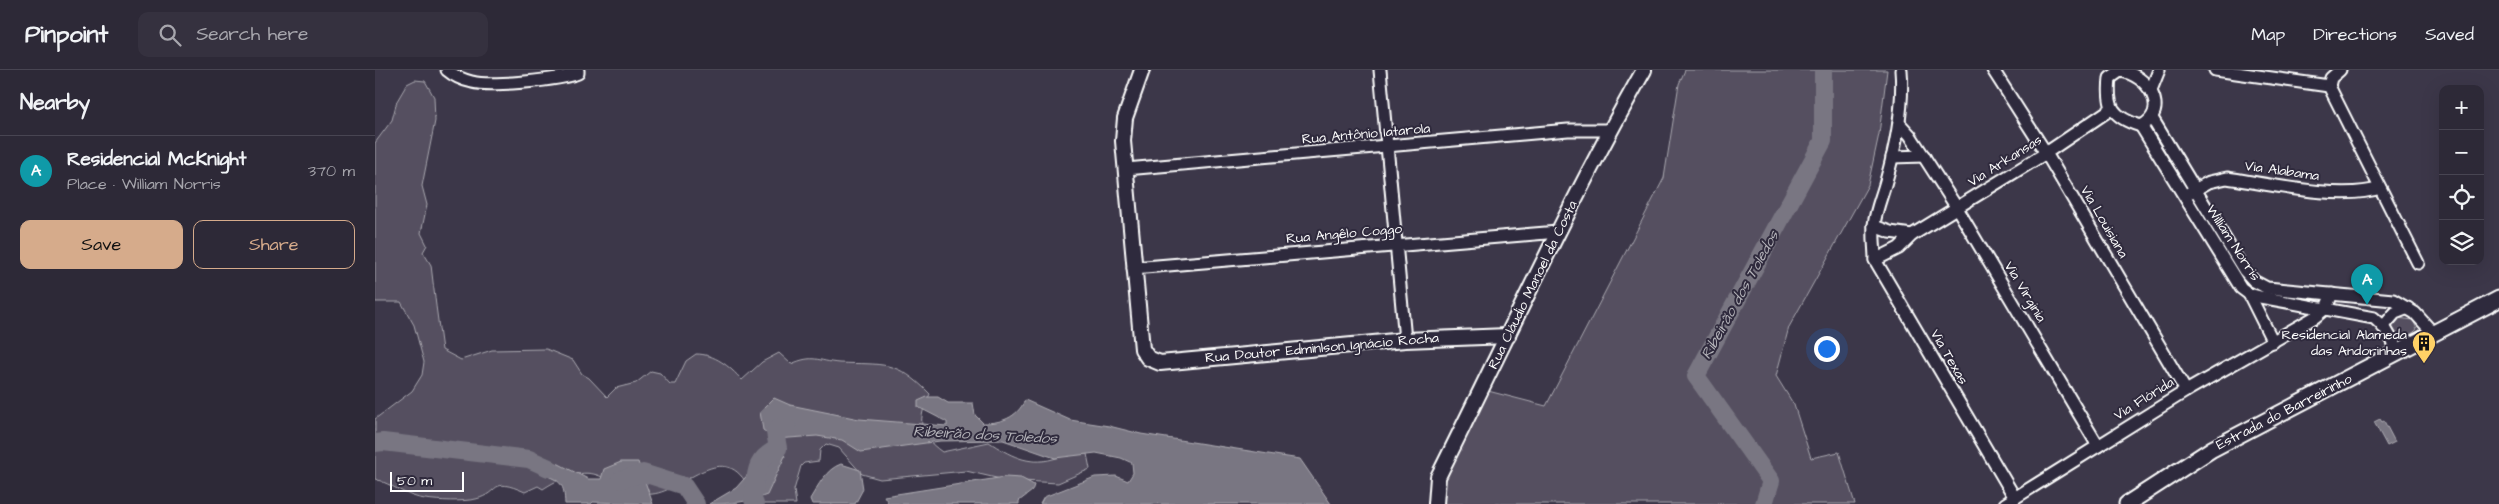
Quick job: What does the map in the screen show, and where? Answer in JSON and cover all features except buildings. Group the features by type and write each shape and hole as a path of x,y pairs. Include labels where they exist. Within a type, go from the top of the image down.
{"main road":[{"name":"Estrada do Barreirinho","path":"2127,504 2212,449 2499,299"}],"street":[{"path":"447,70 473,83 522,82 566,78 578,73 577,70"},
{"path":"1133,268 1123,141 1125,118 1143,70"},
{"path":"1380,70 1405,340"},
{"name":"Rua Cláudio Manoel da Costa","path":"1436,504 1438,477 1558,232 1610,130 1644,70"},
{"name":"Via Texas","path":"1901,70 1903,85 1899,123 1874,226 1875,260 2010,501"},
{"name":"Via Louisiana","path":"1993,70 2046,153 2186,391"},
{"path":"2120,70 2131,72 2142,78 2151,90 2154,112 2152,118 2141,126 2120,117 2111,109 2108,99 2107,74 2120,70"},
{"path":"2142,78 2152,70"},
{"path":"2151,90 2159,70"},
{"path":"2215,70 2329,86"},
{"path":"2340,70 2331,78 2329,86 2418,263"},
{"name":"Via Arkansas","path":"1875,260 1899,248 1912,235 2046,153 2111,109"},
{"name":"William Norris","path":"2152,118 2244,270 2254,281 2267,288 2376,297 2393,300 2409,308"},
{"name":"Via Virginia","path":"1899,123 1924,156 1957,208 2098,446"},
{"name":"William Norris","path":"2141,126 2241,288 2249,294 2374,318 2383,326"},
{"name":"Rua Antônio Iatarola","path":"1126,169 1568,130 1610,130"},
{"path":"1892,157 1924,156"},
{"name":"Via Alabama","path":"2184,196 2209,182 2227,178 2345,194 2366,193 2380,188"},
{"path":"1874,226 1890,232 1912,235"},
{"name":"Rua Angêlo Coggo","path":"1133,268 1396,244 1558,232"},
{"name":"Rua Doutor Edminlson Ignácio Rocha","path":"1133,268 1142,349 1148,358 1160,363 1405,340 1508,336"},
{"path":"2301,323 2309,292"},
{"path":"2249,294 2273,342"},
{"path":"2326,308 2332,294"},
{"name":"Via Flórida","path":"2010,501 2186,391 2273,342 2326,308"},
{"path":"2399,352 2383,326 2395,313 2409,308 2434,334"}],"shaded area":[{"path":"1685,70 1887,70 1879,134 1868,185 1789,327 1776,376 1794,405 1811,458 1839,452 1855,504 1442,504 1446,473 1488,391 1546,406 1664,178 1679,84"},
{"path":"415,80 425,81 434,97 435,121 422,186 427,205 421,233 427,245 423,252 431,265 442,350 461,360 492,350 546,349 573,360 582,374 589,378 607,397 616,388 636,383 651,371 660,373 670,384 675,384 686,361 696,354 709,356 721,362 742,380 762,362 779,353 791,364 805,359 815,359 839,363 878,364 898,369 930,394 923,411 922,426 928,439 942,452 989,442 1011,455 1035,461 1044,461 1073,454 1087,454 1090,469 1058,483 1005,480 966,471 880,479 862,474 839,448 826,444 820,450 819,461 804,463 801,466 794,490 796,504 758,504 753,492 745,481 734,470 723,466 710,468 658,493 639,493 601,476 583,473 562,479 543,489 538,486 525,492 514,487 500,486 484,496 464,501 418,498 375,479 375,419 412,391 422,375 424,362 414,325 401,302 375,302 375,143 392,120 397,101 407,84"},
{"path":"2398,318 2413,320 2417,329 2410,335 2398,335 2391,325"}],"water":[{"path":"927,397 938,397 948,403 973,403 975,415 983,423 996,422 1008,418 1018,411 1025,400 1070,420 1109,426 1141,434 1300,459 1331,504 1040,504 1044,497 1095,477 1116,476 1128,481 1133,473 1132,463 1121,458 1096,453 1055,458 1003,440 940,441 861,452 842,440 817,436 775,439 763,430 760,412 774,398 790,405 859,419 947,426 947,422 918,407 918,401"},
{"path":"2380,419 2382,422 2384,421 2395,442 2387,446 2374,422"},
{"path":"778,448 785,456 767,495 739,502 709,504 736,488 767,453"},
{"path":"536,456 559,464 588,479 601,479 604,469 621,462 638,462 653,504 593,502 591,504 565,504 561,484 542,474 541,468 532,466 529,459"},
{"path":"841,464 860,470 863,489 855,504 812,504 810,499 823,478"},
{"path":"1005,477 1021,478 1034,485 1032,491 1019,501 1019,504 889,504 884,496"}],"waterway":[{"name":"Ribeirão dos Toledos","path":"1764,504 1771,481 1696,376 1823,141 1823,70"},
{"name":"Ribeirão dos Toledos","path":"755,504 753,500 757,469 764,458 778,448 775,432 779,427 788,428"},
{"name":"Ribeirão dos Toledos","path":"375,443 383,442 529,459 549,468"},
{"name":"Ribeirão dos Toledos","path":"620,480 643,473 684,486 696,504"}],"place":[{"name":"Residencial McKnight","path":"2367,305"},
{"name":"Residencial Alameda das Andorinhas","path":"2424,364"}]}
